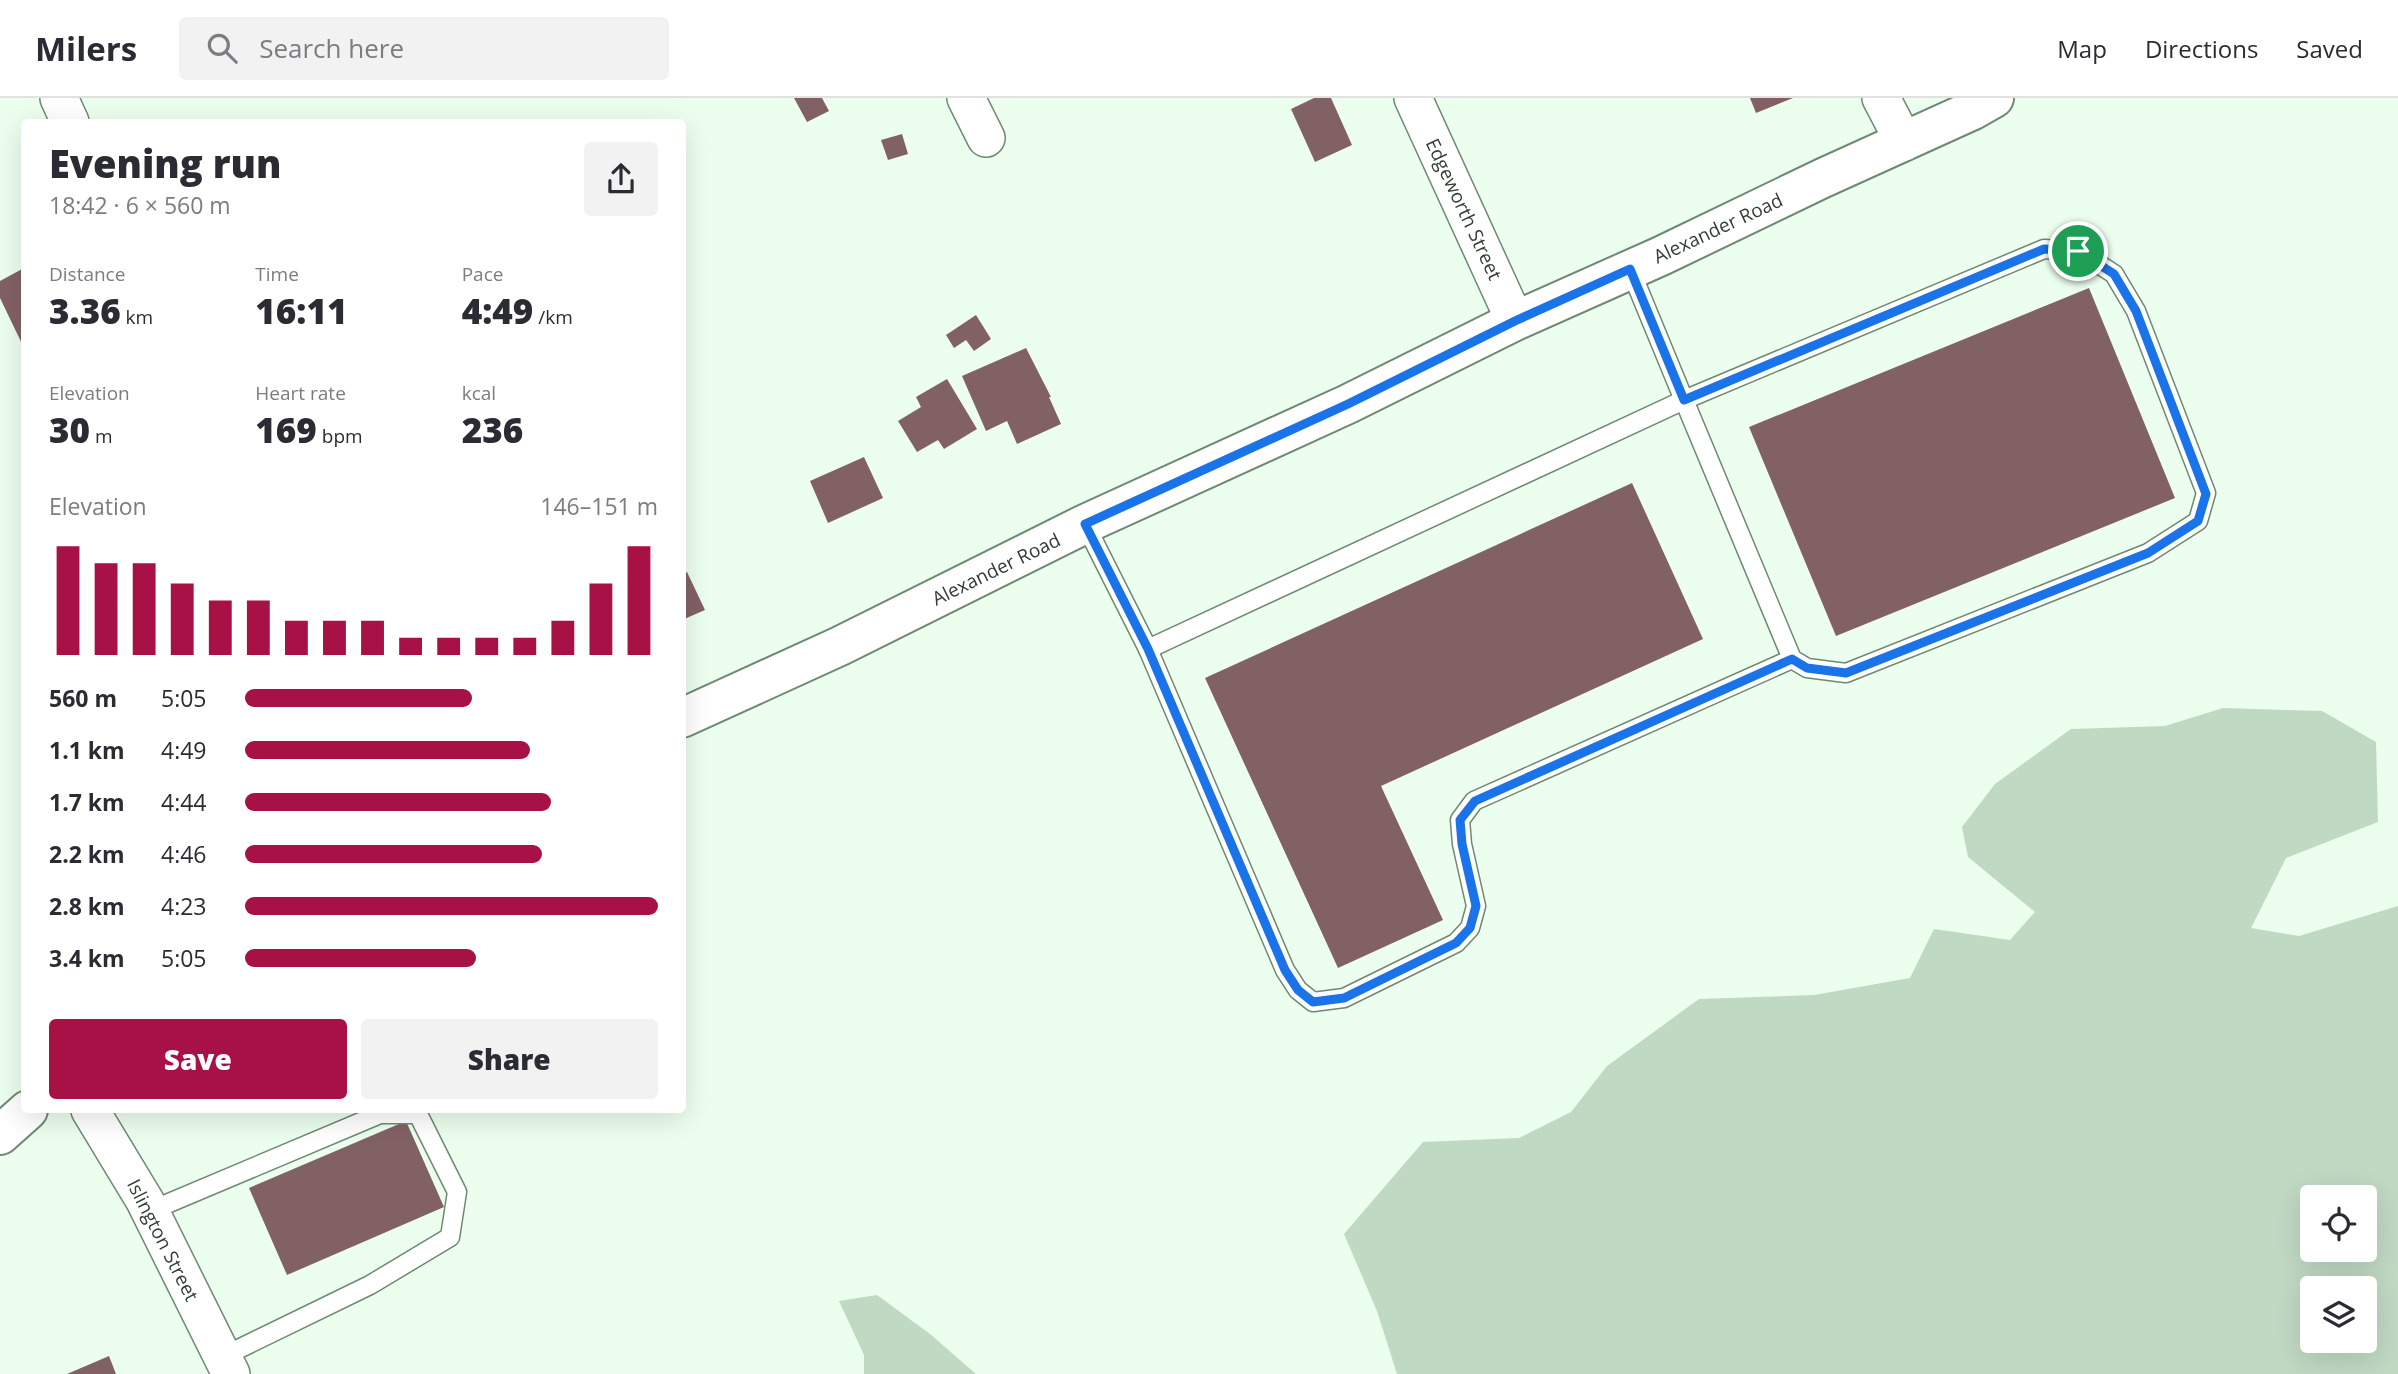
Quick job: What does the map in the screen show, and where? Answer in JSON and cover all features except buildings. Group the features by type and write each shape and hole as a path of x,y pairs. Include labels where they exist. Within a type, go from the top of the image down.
{"street":[{"path":"58,98 68,119"},
{"path":"966,98 985,138"},
{"name":"Edgeworth Street","path":"1413,98 1515,321"},
{"path":"1881,98 1904,142"},
{"name":"Alexander Road","path":"686,716 840,646 1085,524 1348,404 1515,321 1994,98"},
{"path":"0,1135 25,1113"},
{"name":"Islington Street","path":"92,1113 150,1212 226,1365"}],"lane":[{"path":"1148,649 1684,400 2044,249 2078,251 2114,274 2136,311 2206,494 2198,521 2148,553 1846,673 1807,668 1792,659 1684,400 1630,269"},
{"path":"1085,524 1148,649 1285,970 1298,990 1313,1002 1344,998 1456,943 1470,928 1476,906 1462,844 1460,820 1475,801 1792,659"},
{"path":"150,1212 380,1114 418,1114 457,1192 450,1237 226,1365"}],"green space":[{"path":"2223,708 2322,711 2376,742 2378,822 2286,858 2251,928 2299,936 2398,906 2398,1374 1397,1374 1377,1311 1344,1234 1423,1142 1519,1138 1571,1112 1607,1066 1699,999 1814,995 1910,978 1934,929 2010,940 2035,912 1968,857 1962,827 1995,784 2071,729 2165,726"},
{"path":"877,1295 930,1334 976,1374 864,1374 864,1355 839,1301"}],"route":[{"path":"2044,249 2078,251 2114,274 2136,311 2206,494 2198,521 2148,553 1846,673 1807,668 1792,659 1475,801 1460,820 1462,844 1476,906 1470,928 1456,943 1344,998 1313,1002 1298,990 1285,970 1148,649 1085,524 1348,404 1515,321 1630,269 1684,400 2044,249"}]}
